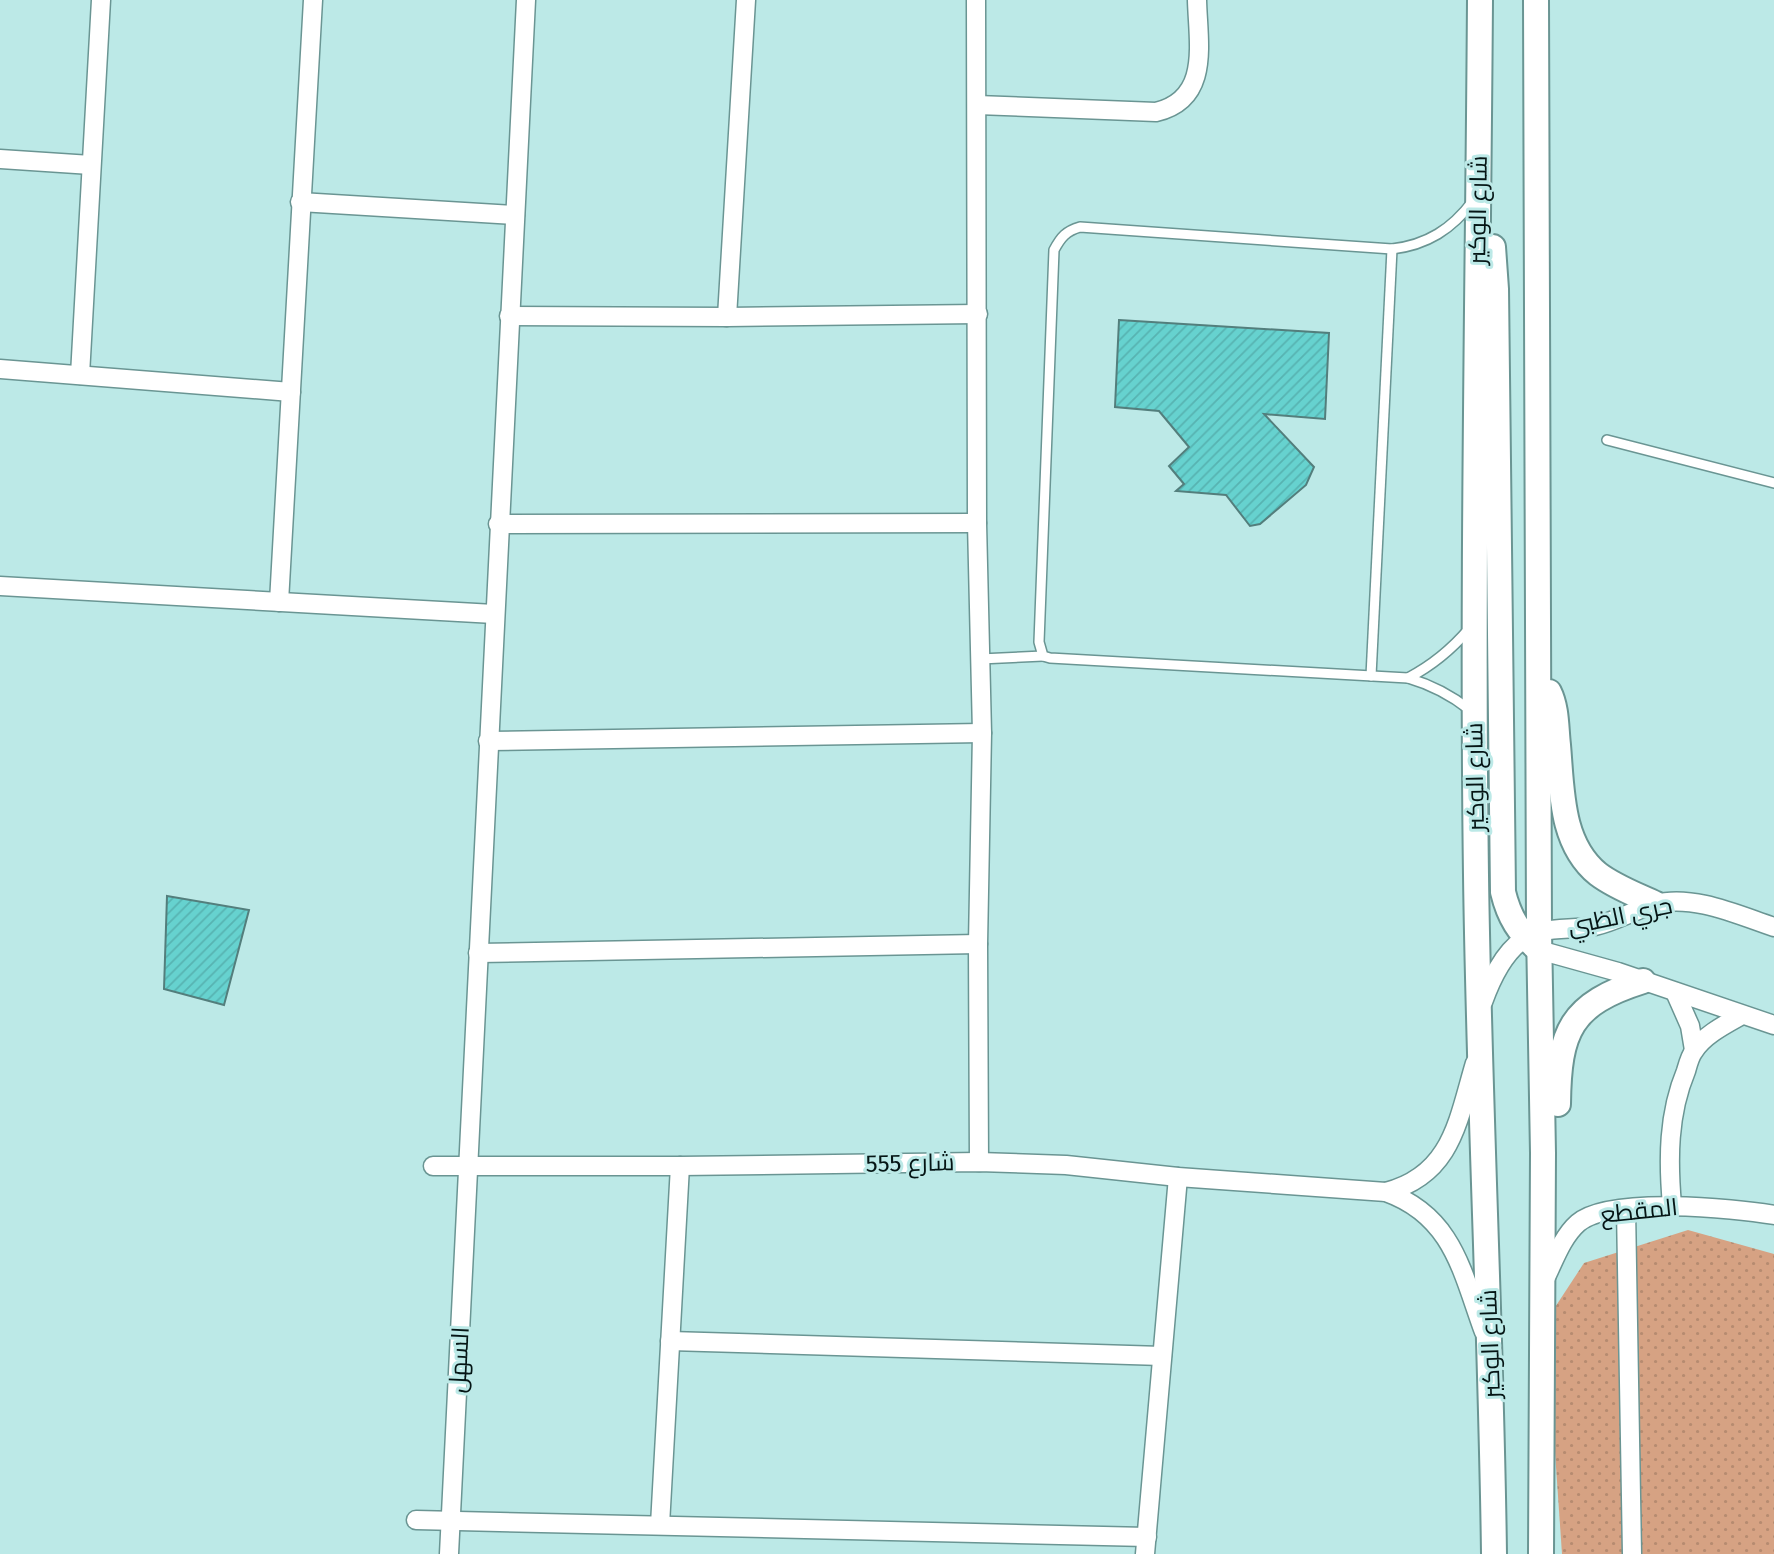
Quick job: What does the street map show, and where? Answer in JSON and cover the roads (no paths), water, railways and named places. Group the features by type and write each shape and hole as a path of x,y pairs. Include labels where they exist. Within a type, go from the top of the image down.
{"main road":[{"name":"شارع الوكير","path":"1480,0 1473,624 1479,1038 1491,1353 1494,1554"},
{"name":"شارع الوكير","path":"1536,0 1538,678 1535,940 1543,1153 1541,1554"},
{"path":"1479,192 1493,242 1496,289 1503,892 1515,925 1535,940"},
{"path":"1538,678 1552,698 1564,814 1573,840 1587,863 1599,874 1656,904"},
{"path":"1543,1153 1553,1140 1557,1126 1560,1055 1569,1031 1581,1014 1598,999 1643,981"}],"street":[{"path":"80,375 101,0"},
{"path":"279,602 313,0"},
{"name":"السهل","path":"449,1554 526,0"},
{"path":"727,317 747,0"},
{"path":"976,0 976,523 982,733 978,944 979,1162"},
{"path":"977,105 1156,112 1175,106 1190,92 1198,69 1197,0"},
{"path":"0,159 91,165"},
{"path":"300,202 514,215"},
{"path":"509,316 978,314"},
{"path":"0,369 291,392"},
{"path":"498,524 976,523"},
{"path":"0,586 494,614"},
{"path":"488,741 982,733"},
{"name":"جري الظبي","path":"1535,940 1615,921 1670,901 1700,904 1774,926"},
{"path":"1479,1038 1483,1002 1500,963 1512,948 1535,940"},
{"name":"جري الظبي","path":"1535,940 1643,981 1774,1025"},
{"path":"478,953 978,944"},
{"path":"1675,992 1686,1014 1694,1050"},
{"path":"1672,1205 1669,1174 1672,1121 1682,1080 1694,1050 1712,1034 1742,1015"},
{"name":"شارع 555","path":"1386,1192 1415,1182 1445,1153 1455,1127 1479,1038"},
{"name":"شارع 555","path":"433,1166 979,1162 1075,1166 1178,1177 1386,1192 1425,1212 1443,1232 1456,1256 1491,1353"},
{"path":"660,1525 680,1166"},
{"path":"416,1520 660,1525 1146,1546 1178,1177"},
{"name":"المقطع","path":"1542,1285 1566,1237 1578,1223 1593,1213 1672,1205 1774,1214"},
{"path":"1626,1209 1632,1554"},
{"path":"670,1341 1162,1356"}],"lane":[{"path":"1043,656 1039,642 1054,250 1061,237 1080,227 1392,249 1409,247 1444,231 1458,220 1479,192"},
{"path":"1371,676 1392,249"},
{"path":"1607,440 1774,483"},
{"path":"1408,678 1451,650 1473,624"},
{"path":"980,659 1043,656 1408,678 1451,695 1474,713"}]}
